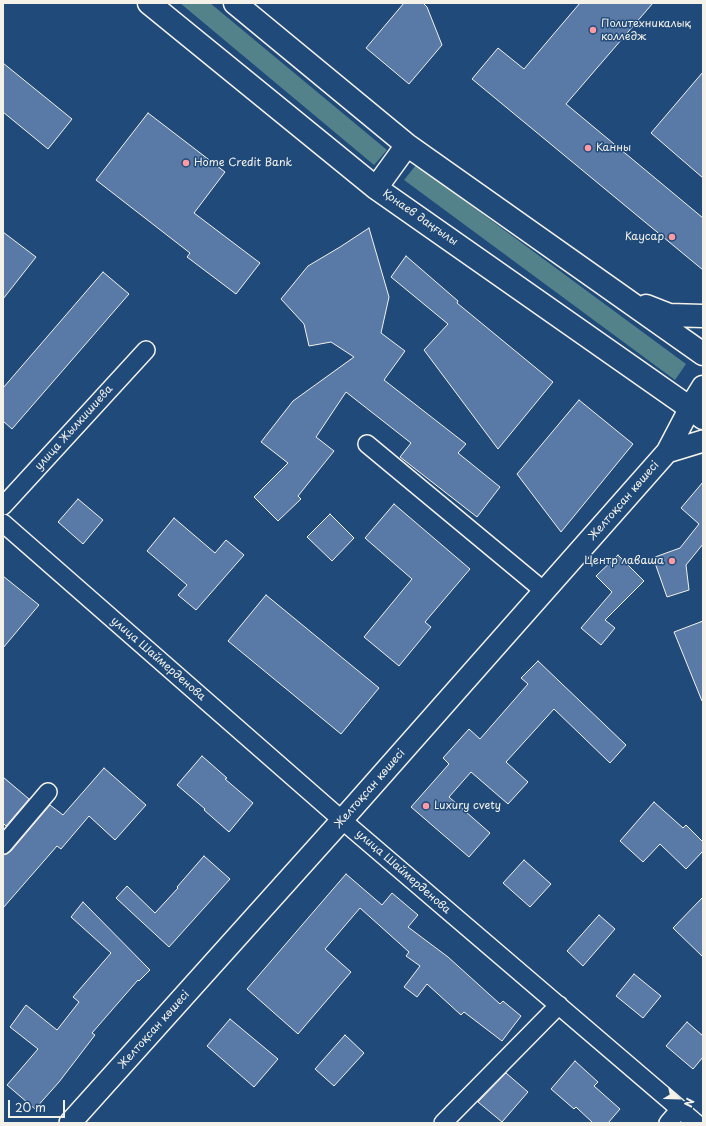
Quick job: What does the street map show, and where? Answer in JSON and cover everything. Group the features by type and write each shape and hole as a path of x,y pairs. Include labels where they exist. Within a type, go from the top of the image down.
{"main road":[{"name":"Қонаев даңғылы","path":"149,3 376,188 697,413"},
{"path":"235,3 407,145 703,354"},
{"path":"376,188 407,145"},
{"path":"625,299 669,315 703,316"},
{"path":"697,413 703,387"}],"street":[{"name":"улица Жылкишиева","path":"3,506 146,350"},
{"name":"Желтоқсан көшесі","path":"70,1123 342,820 667,452 697,413"},
{"path":"667,452 703,441"},
{"path":"367,444 544,591"},
{"name":"улица Шаймерденова","path":"3,523 342,820 696,1123"},
{"path":"3,845 48,792"},
{"path":"443,1123 559,1005"},
{"path":"668,1123 680,1109"}],"green space":[{"path":"180,3 210,3 387,150 374,165"},
{"path":"416,165 686,364 675,380 404,180"}],"building":[{"path":"404,3 423,3 427,7 442,45 409,84 366,48"},
{"name":"Канны","path":"580,3 653,3 566,104 703,218 703,270 472,79 498,48 524,69"},
{"path":"3,63 72,119 48,149 3,112"},
{"name":"Политехникалық колледж","path":"703,72 703,178 651,133"},
{"path":"148,113 225,172 194,213 260,263 236,294 187,257 190,253 96,180"},
{"path":"369,228 389,297 381,333 405,351 384,380 466,444 458,453 500,487 477,517 400,457 411,443 346,392 316,437 334,451 298,496 301,499 278,521 254,497 288,463 261,442 293,401 354,357 331,342 309,346 304,324 281,299 308,266"},
{"path":"3,232 36,257 3,299"},
{"path":"406,256 458,301 457,303 553,382 498,449 424,350 448,324 391,277"},
{"path":"103,272 129,294 12,429 3,421 3,388"},
{"path":"579,400 633,444 561,532 517,474"},
{"name":"Центр лаваша","path":"703,482 703,544 686,565 689,590 667,597 655,563 655,557 680,548 699,524 681,508"},
{"path":"78,499 103,520 83,544 58,522"},
{"path":"394,504 470,569 425,622 431,627 399,666 364,637 412,579 365,538"},
{"path":"330,514 354,538 332,561 307,537"},
{"path":"174,518 215,553 226,540 244,555 196,610 178,595 187,585 147,551"},
{"path":"618,555 644,581 605,620 615,628 601,645 581,628 612,592 596,576"},
{"path":"3,576 39,605 3,648"},
{"path":"266,595 379,688 341,734 228,641"},
{"path":"703,621 703,701 702,701 674,632"},
{"path":"538,661 626,745 610,763 554,709 506,762 528,782 508,804 471,772 449,797 490,833 469,857 411,807 449,764 443,758 469,729 480,739 528,684 521,678"},
{"path":"202,756 227,778 225,779 253,803 229,832 177,785"},
{"path":"104,768 146,805 115,840 89,816 61,849 57,846 3,908 3,855 11,851 50,805 63,815"},
{"path":"3,777 29,799 6,826 3,823"},
{"path":"654,802 683,828 686,825 703,842 703,851 686,869 660,844 643,862 620,841"},
{"path":"204,856 230,879 169,947 116,898 127,886 155,913"},
{"path":"524,860 551,884 530,907 503,883"},
{"path":"346,874 382,905 392,893 418,915 408,927 448,957 500,1004 503,1001 521,1016 502,1041 464,1012 461,1015 427,984 417,997 404,987 420,966 406,956 409,952 360,908 325,949 351,972 298,1034 247,989"},
{"path":"703,897 703,957 673,928"},
{"path":"83,902 150,970 139,981 138,980 92,1033 95,1035 59,1082 35,1109 7,1085 38,1049 10,1027 26,1005 57,1030 79,1002 73,997 111,953 71,917"},
{"path":"599,915 615,929 583,966 567,951"},
{"path":"634,974 661,996 643,1018 616,996"},
{"path":"230,1019 278,1059 254,1087 207,1046"},
{"path":"687,1022 703,1036 703,1057 693,1069 666,1046"},
{"path":"345,1035 364,1053 334,1086 315,1069"},
{"path":"575,1061 598,1082 594,1086 620,1109 608,1123 593,1123 576,1107 574,1109 551,1089"},
{"path":"506,1073 528,1092 502,1122 478,1102"}],"place":[{"name":"Политехникалық колледж","path":"593,30"},
{"name":"Канны","path":"588,148"},
{"name":"Home Credit Bank","path":"186,163"},
{"name":"Каусар","path":"672,237"},
{"name":"Центр лаваша","path":"672,561"},
{"name":"Luxury cvety","path":"426,806"}]}
